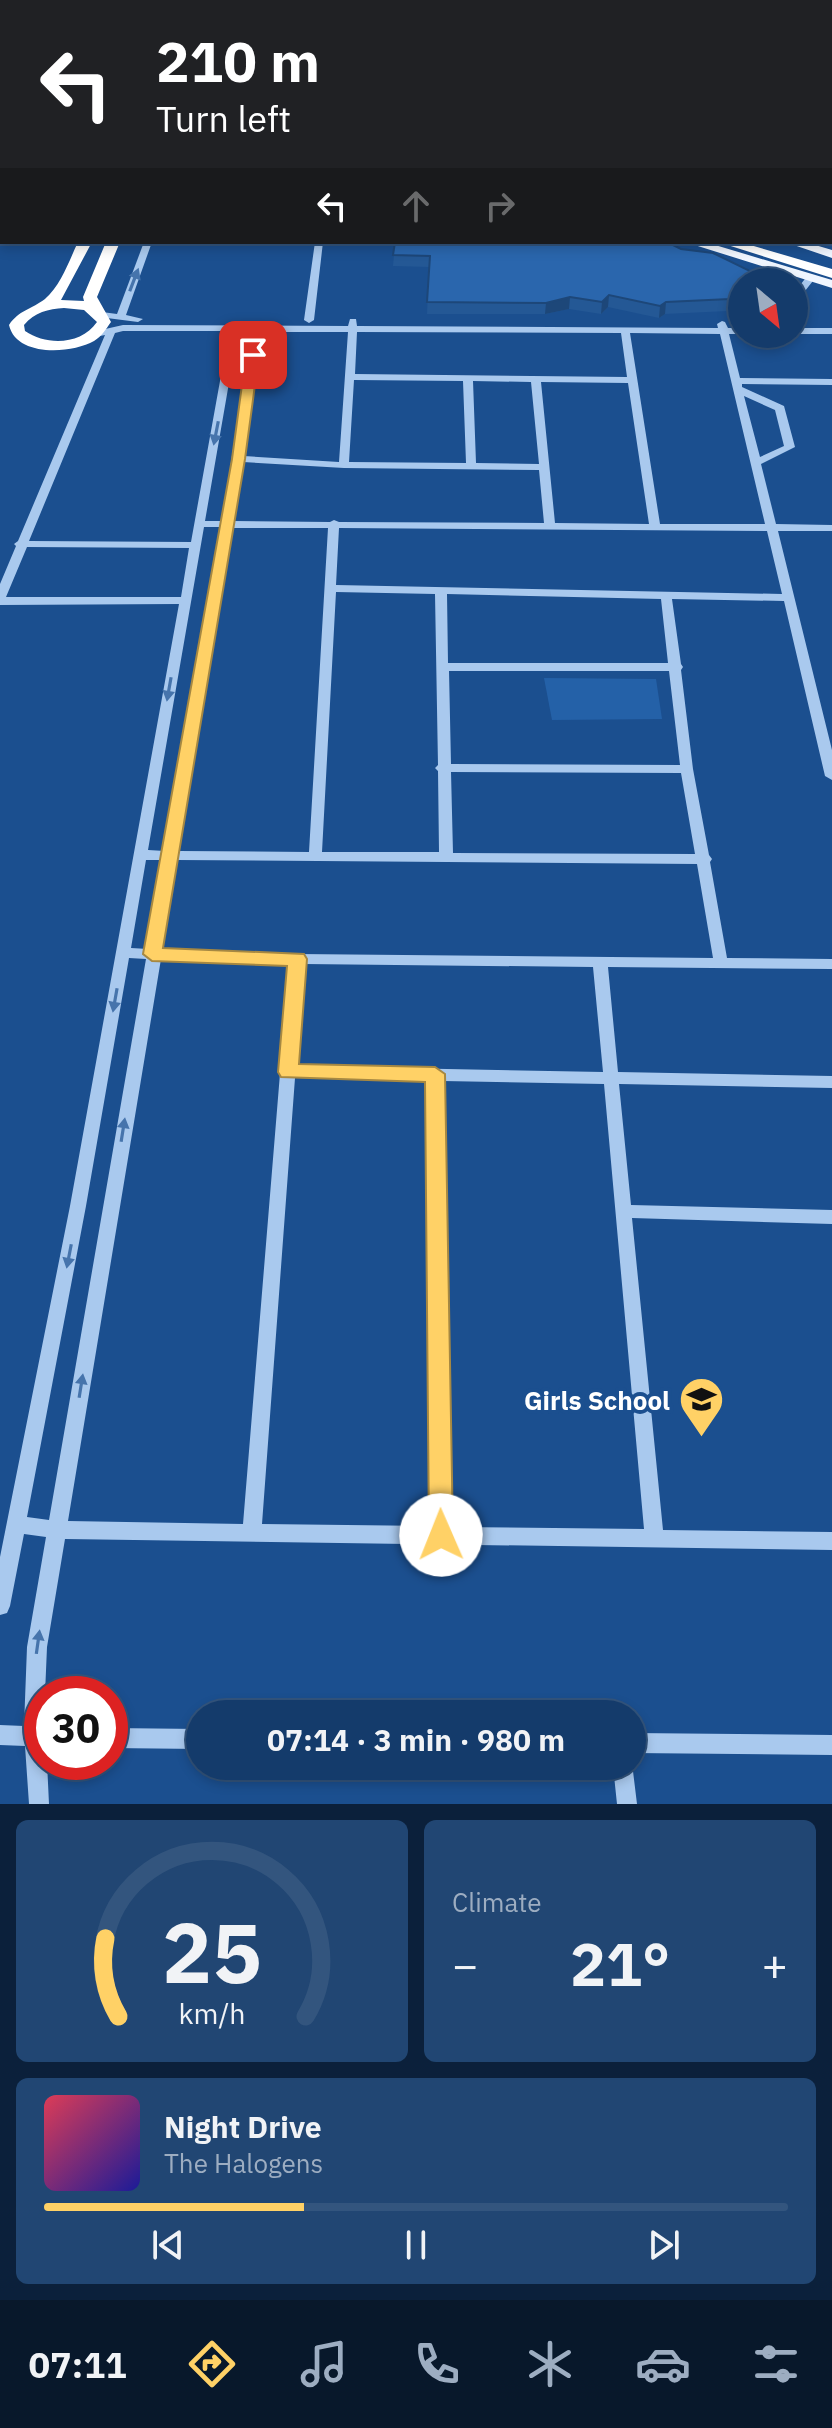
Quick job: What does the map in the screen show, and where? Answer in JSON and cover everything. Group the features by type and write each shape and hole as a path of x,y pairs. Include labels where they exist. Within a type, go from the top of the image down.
{"highway":[{"path":"84,244 60,293 47,305 21,317 16,325 21,336 32,342 57,345 95,334 103,326 90,297 112,244"},
{"path":"732,244 832,274"},
{"path":"766,244 832,264"},
{"path":"47,305 72,304 98,312"}],"main road":[{"path":"698,244 832,284"},
{"path":"798,244 832,254"}],"street":[{"path":"120,318 147,244"},
{"path":"309,320 319,244"},
{"path":"808,281 811,277"},
{"path":"98,312 120,318 309,320 352,324 625,330 728,326"},
{"path":"344,465 352,324"},
{"path":"95,334 112,329 234,329 352,324 728,328"},
{"path":"808,324 832,324"},
{"path":"722,327 832,776"},
{"path":"37,1676 37,1647 238,459 256,328"},
{"path":"112,329 20,544 0,599 185,600"},
{"path":"0,1606 123,953 234,329"},
{"path":"625,330 655,526"},
{"path":"808,331 832,331"},
{"path":"351,377 633,380"},
{"path":"468,378 471,466"},
{"path":"536,379 550,525"},
{"path":"736,385 832,382"},
{"path":"736,385 780,408 790,447 756,463"},
{"path":"238,459 344,465 545,467"},
{"path":"315,857 334,523"},
{"path":"199,524 832,528"},
{"path":"20,544 195,545"},
{"path":"330,588 789,598"},
{"path":"441,590 441,768 446,857"},
{"path":"666,594 687,769 721,963"},
{"path":"442,667 677,667"},
{"path":"441,768 687,769"},
{"path":"140,855 705,859"},
{"path":"123,953 297,959 832,964"},
{"path":"252,1533 297,959"},
{"path":"600,962 654,1538"},
{"path":"288,1072 832,1082"},
{"path":"435,1074 441,1535"},
{"path":"623,1211 832,1217"},
{"path":"16,1524 58,1530 832,1541"},
{"path":"0,1735 24,1736"},
{"path":"128,1738 186,1739"},
{"path":"646,1743 832,1745"},
{"path":"39,1780 39,1804"},
{"path":"624,1780 627,1804"}],"shaded area":[{"path":"544,678 656,679 662,719 552,720"}],"building":[{"path":"395,244 671,244 681,249 713,253 744,268 728,268 728,299 666,302 660,306 609,295 602,302 570,297 546,303 427,302 430,256 393,255"}],"place":[{"name":"Girls School","path":"701,1439"}],"route":[{"path":"253,355 238,459 152,954 297,959 288,1072 435,1074 441,1535"}]}
